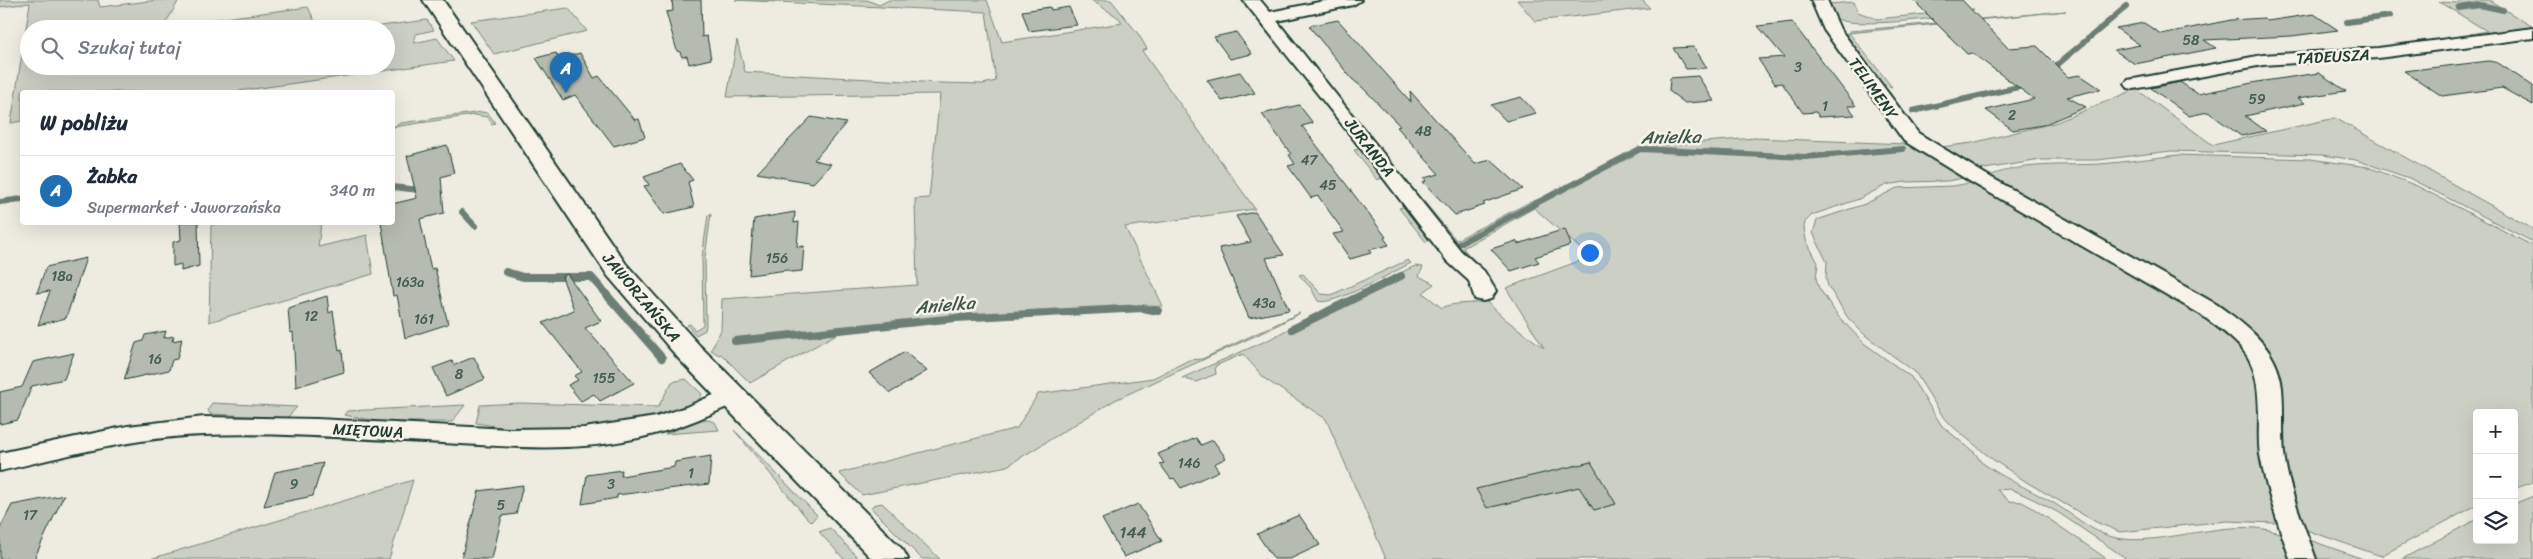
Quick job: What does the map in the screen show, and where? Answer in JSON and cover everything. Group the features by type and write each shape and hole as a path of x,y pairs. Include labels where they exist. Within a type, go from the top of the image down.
{"street":[{"name":"JAWORZAŃSKA","path":"433,0 616,270 682,345 892,559"},
{"name":"JURANDA","path":"1251,0 1365,141 1454,256 1471,270 1483,285 1485,291 1483,294"},
{"path":"1265,18 1353,0"},
{"name":"TELIMENY","path":"1819,0 1832,30 1900,125 1911,137 1947,160 2202,305 2225,320 2253,345 2263,360 2268,373 2272,454 2284,502 2303,559"},
{"name":"TADEUSZA","path":"2134,84 2263,60 2378,53 2533,33"},
{"name":"MIĘTOWA","path":"0,462 148,432 203,426 323,428 569,439 666,425 701,411 732,395"}],"shaded area":[{"path":"0,0 98,0 100,7 158,0 179,0 167,20 27,20 30,3 0,7"},
{"path":"735,0 867,0 879,5 889,0 987,0 1002,42 1122,23 1119,18 1091,0 1111,0 1139,35 1147,49 1142,51 1255,209 1125,227 1163,306 991,315 849,327 750,383 721,354 719,355 711,350 721,330 722,299 917,285 915,199 929,198 940,94 727,97 737,40 745,72 941,83 983,84 996,81 986,12"},
{"path":"1517,0 1642,0 1650,8 1535,21"},
{"path":"2466,0 2489,0 2533,27 2533,31 2478,36 2470,34 2487,31 2439,2 2457,3"},
{"path":"1854,2 1858,12 1877,19 1974,9 1950,16 1930,19 1865,23 1838,19 1829,4"},
{"path":"308,7 314,20 209,20"},
{"path":"568,8 587,31 494,54 471,21"},
{"path":"2066,11 1849,33 1892,87 1882,84 1846,34 1850,31"},
{"path":"427,20 434,30 416,34 414,43 437,38 454,61 395,69 395,24"},
{"path":"20,66 20,75 353,75 245,90 20,90 20,121 11,123"},
{"path":"2136,89 2213,145 2335,118 2533,229 2533,242 2409,178 2356,160 2322,155 2171,151 2098,160 2041,160 1978,170 1940,150 1941,147 1972,143 2057,122"},
{"path":"482,112 488,113 495,123 492,124 488,117 474,115 395,127 401,123"},
{"path":"1755,138 1906,144 1920,148 1968,177 1948,181 1906,182 1886,185 1859,199 1812,215 1805,222 1804,227 1806,240 1818,263 1816,278 1819,288 1838,316 1865,344 1911,377 1942,426 1975,453 1981,462 2006,478 2059,506 2103,534 2123,539 2142,540 2229,528 2270,530 2288,537 2295,559 2127,559 2059,513 2011,489 1997,490 2009,501 2022,502 2033,508 2107,559 1386,559 1326,419 1265,379 1243,354 1215,366 1216,374 1196,382 1182,378 1270,339 1332,305 1415,266 1423,267 1419,276 1434,284 1423,293 1442,308 1485,300 1505,319 1544,348 1506,288 1590,257 1534,208 1463,248 1488,277 1486,278 1459,251 1421,201 1422,199 1456,240 1528,203 1548,196 1640,147"},
{"path":"1361,149 1385,177 1377,180 1354,150"},
{"path":"2178,155 2310,159 2368,167 2417,186 2533,246 2533,482 2518,488 2518,409 2473,409 2473,507 2381,556 2301,527 2292,504 2254,339 1989,176 2016,168 2129,161"},
{"path":"1975,182 2206,311 2255,359 2281,519 2275,523 2227,521 2120,532 2096,522 2028,483 1992,459 1952,426 1942,415 1915,372 1866,336 1848,318 1828,286 1826,279 1827,262 1813,233 1817,220 1865,204 1897,188 1953,186"},
{"path":"1407,206 1433,237 1426,242 1399,208"},
{"path":"711,214 705,257 706,326 705,330 696,335 687,325 690,324 695,330 703,325 702,258 708,215"},
{"path":"211,225 321,225 318,247 367,235 373,274 209,322"},
{"path":"1408,260 1411,263 1378,280 1349,294 1325,301 1318,301 1311,288 1299,275 1303,274 1321,294 1331,295"},
{"path":"1300,313 1268,330 1115,400 1007,466 862,495 839,473 1017,428 1038,394 1153,378 1189,360 1202,359"},
{"path":"686,379 702,394 699,400 684,411 624,426 526,431 476,423 480,405 520,403 658,407 672,382"},
{"path":"212,403 297,407 287,418 210,414 208,410"},
{"path":"465,405 452,422 383,422 344,415 347,411"},
{"path":"704,419 715,422 719,430 665,434"},
{"path":"734,430 817,515 811,522 806,517"},
{"path":"413,480 389,559 150,559"},
{"path":"2533,496 2533,559 2402,559 2473,521 2473,544 2518,544 2518,502"},
{"path":"882,503 940,559 922,559 871,508 873,505"},
{"path":"830,528 859,559 844,559 819,532"},
{"path":"2307,539 2363,559 2311,559"}],"building":[{"path":"672,0 701,0 702,37 707,36 711,59 689,64 687,56 682,57 680,52 677,51 666,12 673,11"},
{"path":"1913,0 1962,0 2008,48 2037,46 2068,77 2080,75 2101,89 2067,97 2086,107 2043,125 2013,130 1986,110 2034,99 1972,53 1967,54"},
{"path":"1050,7 1051,10 1069,7 1077,25 1029,31 1022,11"},
{"path":"2314,14 2338,30 2292,36 2204,40 2216,48 2135,64 2114,50 2140,45 2116,28 2144,23 2161,34 2231,20 2264,18 2267,21"},
{"path":"1338,20 1411,102 1410,91 1475,164 1491,160 1523,189 1455,215 1423,182 1426,181 1424,178 1439,174 1397,127 1400,126 1352,79 1309,26"},
{"path":"1792,22 1856,106 1848,106 1855,115 1819,117 1816,112 1803,113 1782,83 1775,84 1758,59 1784,57 1758,26"},
{"path":"1236,32 1252,54 1230,59 1214,37"},
{"path":"1694,47 1707,68 1686,69 1673,48"},
{"path":"556,53 559,59 580,53 594,78 599,76 635,120 639,119 645,137 614,146 575,95 563,100 536,58"},
{"path":"2489,61 2498,63 2533,86 2533,105 2502,88 2442,96 2404,71"},
{"path":"1240,72 1255,93 1222,101 1207,80"},
{"path":"2319,73 2346,91 2298,98 2305,103 2245,116 2266,131 2241,136 2208,112 2189,116 2151,88 2180,82 2198,94 2257,82"},
{"path":"1698,76 1714,101 1685,103 1669,91 1670,78"},
{"path":"1521,97 1536,113 1506,121 1491,105"},
{"path":"1299,105 1313,123 1302,126 1386,237 1384,238 1389,245 1369,250 1371,253 1350,259 1333,234 1344,232 1318,196 1311,198 1288,166 1295,164 1289,155 1291,154 1262,114"},
{"path":"811,117 846,123 814,160 831,164 813,183 757,173"},
{"path":"447,145 454,173 441,177 444,213 420,219 431,269 435,268 448,324 405,338 397,295 393,296 381,225 395,225 395,203 417,198 407,156"},
{"path":"680,164 693,180 688,182 694,207 664,214 644,186 649,185 644,177"},
{"path":"795,212 794,223 799,222 797,247 804,246 802,271 791,272 787,270 749,275 754,219"},
{"path":"1255,212 1284,255 1266,258 1289,310 1249,318 1219,248 1251,242 1236,216"},
{"path":"180,225 198,225 199,266 181,271 181,264 173,266 173,242 181,240"},
{"path":"1565,229 1571,245 1535,257 1539,262 1511,271 1491,249 1516,241 1518,244"},
{"path":"86,258 66,318 38,325 50,291 37,293 46,267"},
{"path":"567,274 601,321 585,328 634,383 600,401 594,394 581,401 568,385 578,380 574,376 582,372 543,323 574,310 562,277"},
{"path":"327,296 329,313 333,311 339,351 342,350 344,372 296,387 293,332 290,333 288,308"},
{"path":"166,331 164,338 174,336 172,341 182,339 177,359 172,360 169,370 124,380 136,343 143,341 145,335"},
{"path":"905,352 927,371 890,393 869,373"},
{"path":"74,353 64,379 32,386 18,420 0,424 0,392 22,387 33,362"},
{"path":"474,357 485,379 446,396 433,368 452,361 454,365"},
{"path":"1196,438 1201,445 1213,440 1226,458 1214,464 1219,471 1181,488 1174,478 1171,479 1160,464 1164,463 1158,454"},
{"path":"711,456 709,484 617,495 617,498 582,504 587,475 622,470 621,476 674,467 675,462"},
{"path":"1591,462 1616,504 1594,510 1579,487 1487,508 1476,489"},
{"path":"323,463 313,496 264,506 275,472"},
{"path":"523,485 516,514 502,516 492,559 461,559 479,491"},
{"path":"64,495 34,559 0,559 0,528 12,505"},
{"path":"1138,504 1162,541 1124,557 1102,519"},
{"path":"1299,515 1320,545 1290,559 1274,559 1257,534"}],"waterway":[{"name":"Anielka","path":"2458,8 2480,5 2503,10"},
{"name":"Anielka","path":"2051,70 2127,6"},
{"name":"Anielka","path":"2347,22 2390,16"},
{"name":"Anielka","path":"1913,111 2027,85"},
{"name":"Anielka","path":"1460,243 1640,149 1805,157 1903,149"},
{"name":"Anielka","path":"395,187 420,190"},
{"name":"Anielka","path":"0,202 20,199"},
{"name":"Anielka","path":"462,212 475,226"},
{"name":"Anielka","path":"506,272 523,277 591,277 662,358"},
{"name":"Anielka","path":"1292,329 1401,276"},
{"name":"Anielka","path":"735,341 956,318 1143,308 1158,311"}],"place":[{"name":"Żabka","path":"566,93"}]}
